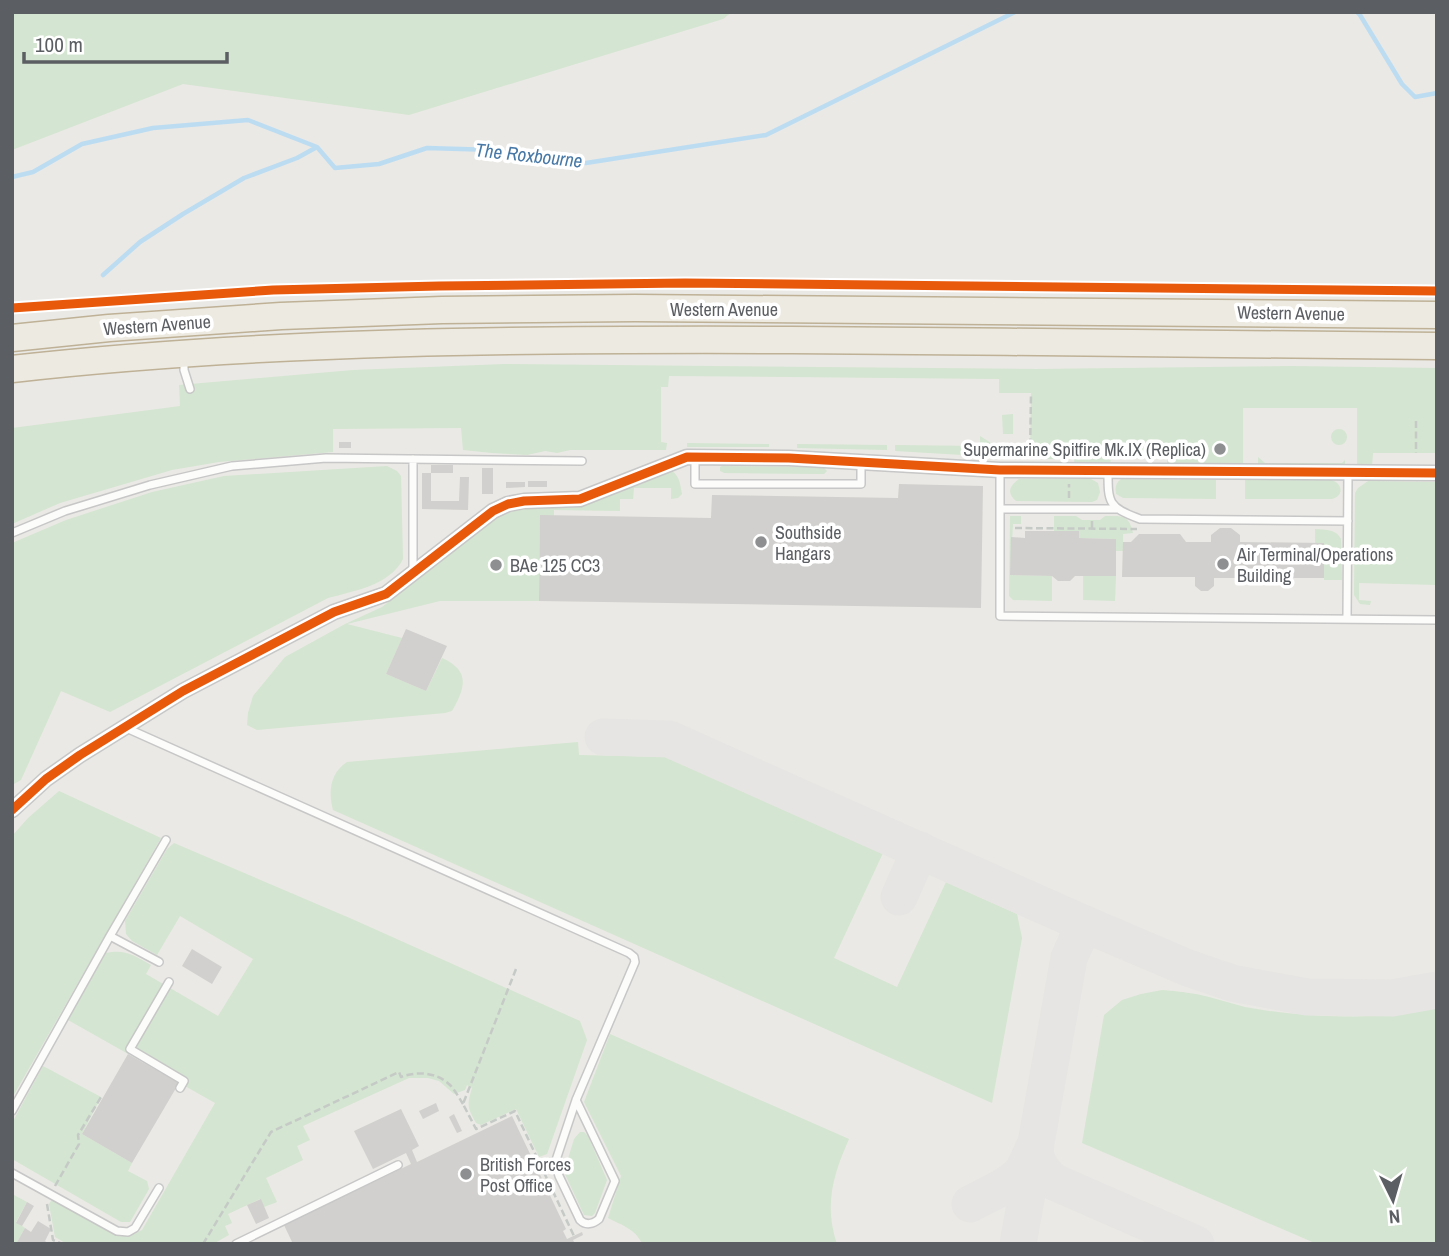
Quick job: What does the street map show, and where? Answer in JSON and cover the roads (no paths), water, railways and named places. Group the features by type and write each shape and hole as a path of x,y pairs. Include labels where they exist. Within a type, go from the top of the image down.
{"highway":[{"name":"Western Avenue","path":"17,337 281,316 442,310 635,308 1437,315"},
{"name":"Western Avenue","path":"12,369 277,347 630,340 1437,346"}],"street":[{"path":"12,810 57,771 183,691 334,612 386,594 493,511 524,501 580,499 687,457 789,458 1000,470 1437,474"}],"lane":[{"path":"183,354 184,370 190,389"},
{"path":"695,457 695,484 861,485 861,462"},
{"path":"12,533 65,511 126,492 232,466 326,458 582,461"},
{"path":"413,459 414,573"},
{"path":"1000,470 1000,616 1437,620"},
{"path":"1108,471 1108,498 1111,503 1140,519 1348,521"},
{"path":"1347,619 1349,473"},
{"path":"1000,509 1121,509"},
{"path":"124,727 634,957 635,962 576,1100 555,1163 576,1213 583,1223 589,1224 599,1219 615,1181 576,1100"},
{"path":"12,1111 166,840"},
{"path":"110,936 159,962"},
{"path":"169,982 130,1049 184,1081 180,1088"},
{"path":"236,1244 398,1165"},
{"path":"12,1172 117,1231 128,1232 135,1228 159,1188"}],"waterway":[{"name":"The Roxbourne","path":"103,275 140,242 183,214 244,178 297,158 317,147 335,168 379,164 427,148 494,150 586,163 766,135 1015,12"},
{"path":"1357,12 1402,84 1415,97 1437,93"},
{"path":"12,177 33,172 82,144 153,128 248,120 317,147"}],"place":[{"name":"Supermarine Spitfire Mk.IX (Replica)","path":"1220,449"},
{"name":"Southside Hangars","path":"761,542"},
{"name":"Air Terminal/Operations Building","path":"1223,564"},
{"name":"BAe 125 CC3","path":"496,565"},
{"name":"British Forces Post Office","path":"466,1174"}]}
